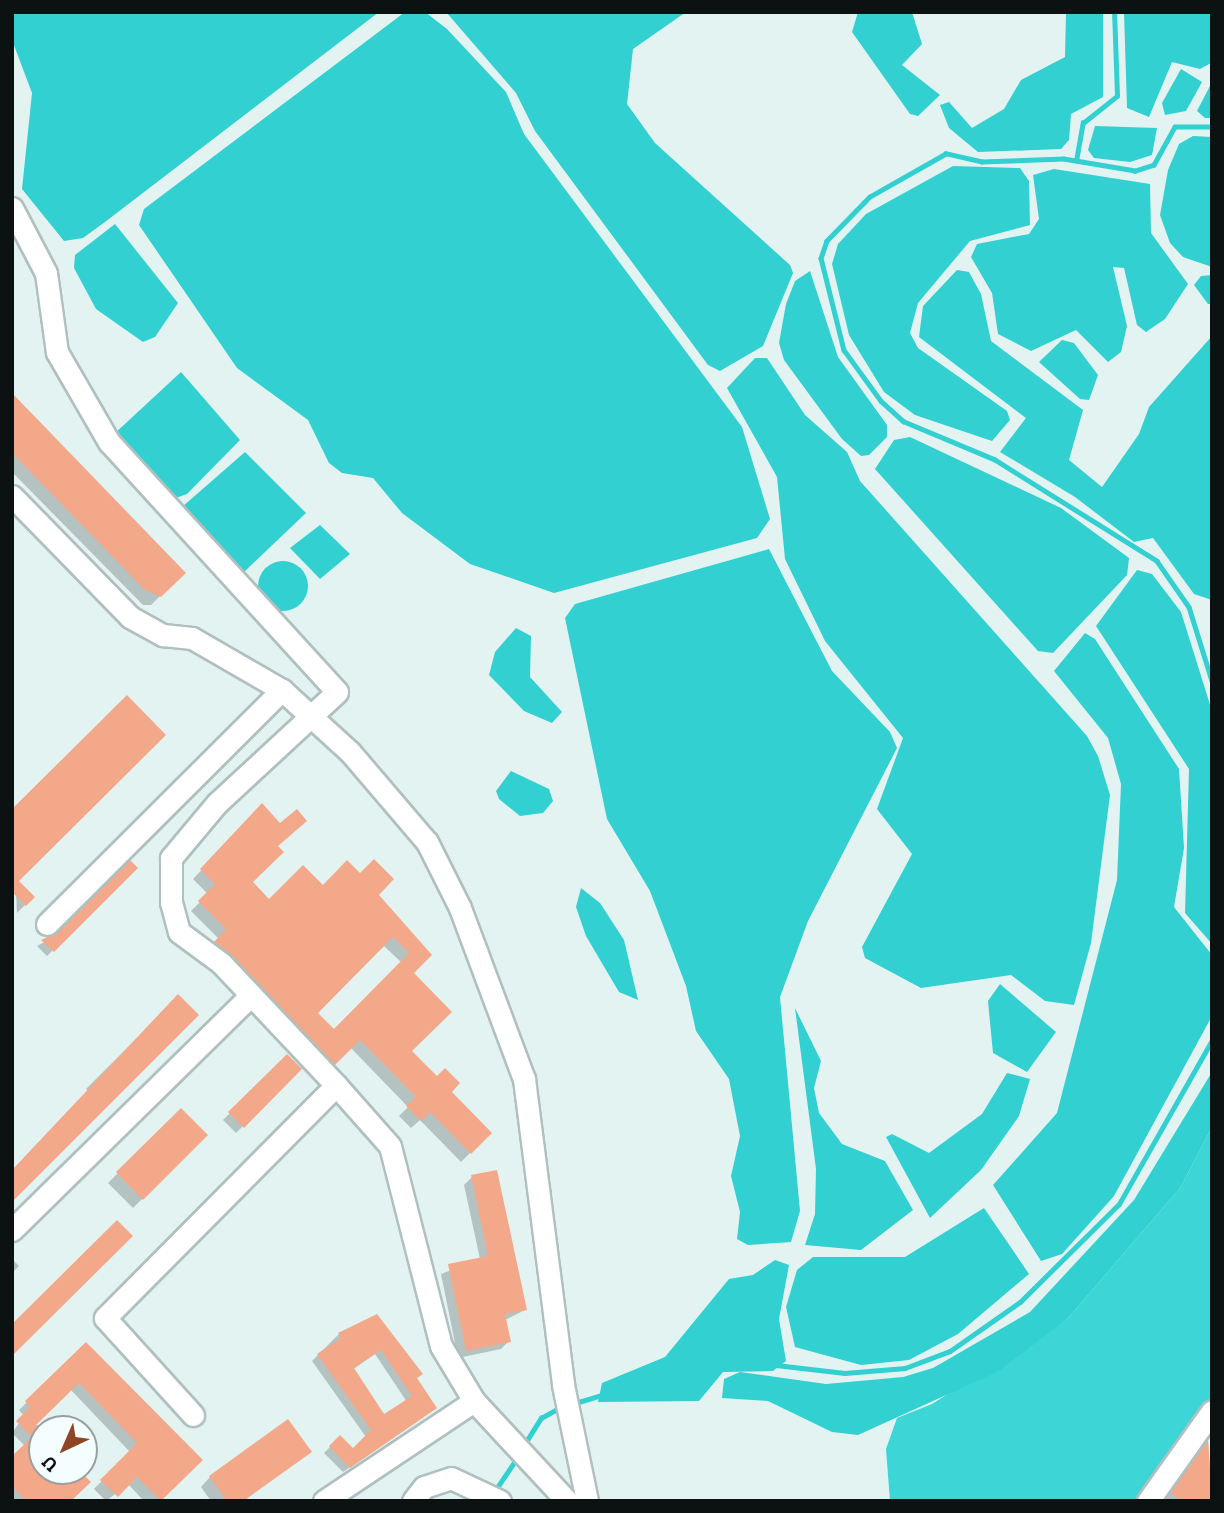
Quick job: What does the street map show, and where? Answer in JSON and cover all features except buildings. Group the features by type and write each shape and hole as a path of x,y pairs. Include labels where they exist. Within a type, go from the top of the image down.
{"street":[{"path":"12,208 39,252 52,332 75,388 109,442 337,692 314,720 218,803 171,858 171,902 179,933 251,995 390,1146 441,1346 480,1407 567,1501"},
{"path":"12,496 130,617 163,635 192,638 282,690 351,752 427,842 460,908 524,1079 563,1385 587,1501"},
{"path":"47,924 282,690"},
{"path":"12,1230 251,995"},
{"path":"193,1415 105,1318 336,1085"},
{"path":"324,1501 480,1407"},
{"path":"1148,1501 1209,1421"},
{"path":"413,1501 424,1487 452,1478 500,1501"}],"shaded area":[{"path":"12,12 379,12 83,238 64,241 22,189 32,93 12,40"},
{"path":"405,12 425,12 447,29 506,92 524,134 742,427 770,519 757,538 554,593 470,564 402,513 373,478 342,473 329,463 308,420 237,368 139,225 144,209"},
{"path":"446,12 686,12 633,49 627,104 655,143 790,265 793,273 763,346 720,371 708,365 535,131 516,93"},
{"path":"858,12 912,12 922,44 902,65 940,95 918,116 910,114 852,32"},
{"path":"1066,12 1103,12 1103,97 1071,114 1069,140 1061,149 978,152 949,128 940,105 949,102 972,128 1004,109 1021,80 1065,57"},
{"path":"1124,12 1212,12 1211,63 1200,69 1172,62 1149,117 1127,108"},
{"path":"1181,69 1202,82 1186,111 1165,115 1162,103"},
{"path":"1212,82 1212,118 1205,118 1197,111"},
{"path":"1095,126 1157,128 1152,155 1130,162 1094,158 1088,150"},
{"path":"1193,136 1212,137 1212,267 1183,257 1170,243 1160,215 1168,170 1179,144"},
{"path":"953,166 1020,168 1029,181 1030,225 970,241 918,303 910,333 918,348 1007,411 1010,420 992,441 915,415 884,392 849,335 832,264 838,244 866,214"},
{"path":"1054,169 1150,184 1151,233 1188,284 1165,319 1146,332 1137,325 1124,268 1113,267 1127,326 1121,352 1108,362 1076,330 1031,351 998,334 992,293 971,257 977,244 1029,234 1039,219 1033,175"},
{"path":"115,224 178,303 155,337 143,342 96,309 74,268 75,255"},
{"path":"957,270 969,272 981,294 991,341 1083,410 1069,460 1102,487 1139,434 1149,407 1212,336 1212,600 1194,594 1153,538 1134,542 1075,497 1000,452 1026,418 919,337 923,306"},
{"path":"810,271 838,357 887,425 887,437 869,455 861,456 842,439 784,360 779,343 786,304 795,281"},
{"path":"1212,275 1212,304 1208,304 1194,285 1201,276"},
{"path":"1062,340 1074,343 1098,375 1089,400 1080,399 1039,362"},
{"path":"755,358 767,358 805,415 847,452 860,481 1087,736 1098,756 1110,795 1091,943 1074,1005 1045,1001 1011,975 921,988 865,958 862,947 912,854 877,809 903,738 825,641 785,559 777,477 727,388"},
{"path":"181,372 240,440 187,494 170,500 113,435"},
{"path":"910,437 1061,508 1129,558 1127,575 1053,653 1038,651 875,469 894,440"},
{"path":"245,452 306,513 244,572 182,507"},
{"path":"320,525 350,554 320,579 290,548"},
{"path":"769,549 832,671 890,732 897,748 808,921 780,997 800,1211 791,1242 748,1245 737,1239 740,1212 731,1176 740,1136 729,1079 696,1031 686,986 650,891 607,819 565,618 575,604"},
{"path":"283,561 301,568 308,586 301,604 283,611 265,604 258,586 265,568"},
{"path":"1137,570 1152,574 1181,612 1212,711 1212,944 1185,913 1189,769 1096,626"},
{"path":"516,628 531,636 530,677 562,712 552,723 524,711 489,675 495,652"},
{"path":"1085,633 1095,639 1179,769 1184,848 1174,907 1212,955 1212,1016 1114,1196 1062,1254 1041,1261 993,1185 1057,1113 1117,880 1121,784 1108,738 1054,671"},
{"path":"511,771 549,789 553,801 543,813 520,816 499,799 496,791"},
{"path":"581,888 600,903 624,940 638,1000 619,992 586,936 576,907"},
{"path":"1000,984 1056,1032 1027,1072 993,1053 988,1001"},
{"path":"795,1008 821,1061 814,1088 819,1113 842,1144 885,1161 913,1210 861,1250 805,1245 815,1214 816,1169"},
{"path":"1212,1072 1212,1127 1180,1188 1069,1317 999,1371 858,1435 832,1432 768,1401 722,1398 724,1379 740,1372 826,1384 903,1377 933,1368 1030,1312 1134,1200"},
{"path":"1007,1073 1030,1079 1019,1116 981,1170 930,1218 886,1137 892,1134 929,1153 982,1114"},
{"path":"1212,1127 1212,1411 1148,1501 890,1501 886,1449 897,1418 932,1404 1069,1317 1180,1188"},
{"path":"984,1208 1029,1274 958,1334 909,1360 861,1365 795,1347 786,1307 797,1270 813,1257 905,1257"},
{"path":"775,1260 789,1265 779,1319 786,1361 773,1371 723,1372 699,1401 598,1402 602,1383 665,1357 729,1279 753,1275"}],"waterway":[{"path":"1076,161 1083,123 1117,96 1114,12"},
{"path":"1212,127 1175,127 1154,165 1135,171 1064,159 982,162 946,154 870,197 827,241 821,258 844,350 881,401 903,421 994,459 1157,561 1189,607 1212,681"},
{"path":"776,1365 845,1373 905,1368 950,1351 1020,1302 1119,1204 1212,1040"},
{"path":"572,1404 601,1395"},
{"path":"524,1445 541,1418 561,1407"},
{"path":"494,1492 517,1458"}]}
